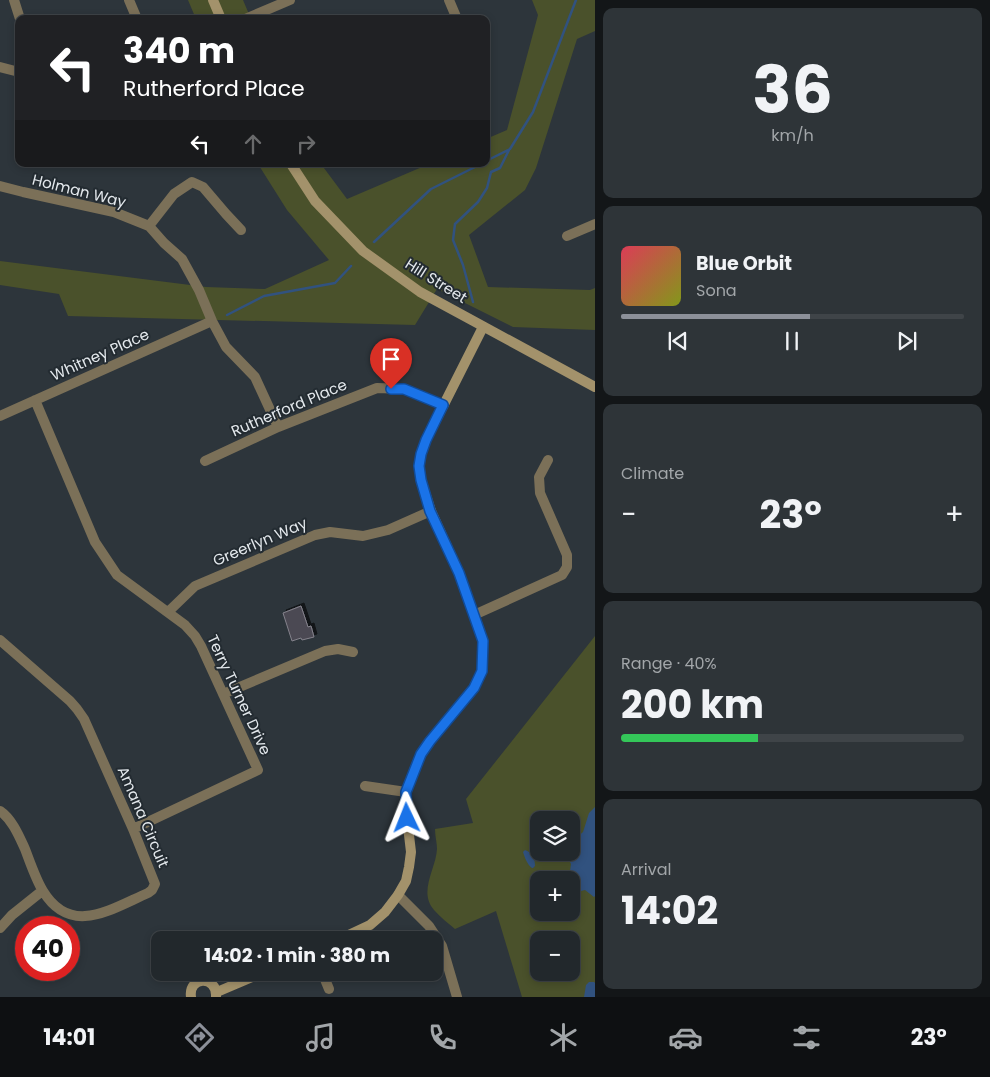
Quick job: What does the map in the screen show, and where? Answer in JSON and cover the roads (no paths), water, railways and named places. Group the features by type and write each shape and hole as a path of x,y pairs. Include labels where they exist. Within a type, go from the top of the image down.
{"street":[{"path":"14,0 19,15"},
{"path":"129,0 135,15"},
{"path":"213,0 219,15"},
{"path":"255,15 290,0"},
{"path":"449,0 455,15"},
{"path":"0,67 15,71"},
{"name":"Hill Street","path":"293,167 315,201 363,251 420,292 595,387"},
{"path":"149,226 174,194 192,182 203,187 241,230"},
{"name":"Holman Way","path":"0,186 114,212 149,226 182,259 226,347 255,378 278,427"},
{"path":"567,236 595,224"},
{"name":"Whitney Place","path":"0,416 212,321"},
{"path":"357,931 370,925 385,912 398,896 406,881 411,852 406,792 421,754 474,688 482,671 483,641 459,573 430,511 419,466 426,440 483,327"},
{"name":"Rutherford Place","path":"205,461 278,427 377,388 404,389 443,405"},
{"name":"Terry Turner Drive","path":"34,400 99,548 117,575 185,625 195,636 258,770 132,829"},
{"path":"474,615 562,575 567,567 567,555 540,493 539,477 548,460"},
{"name":"Greerlyn Way","path":"168,612 195,586 315,535 330,532 364,536 388,530 430,511"},
{"name":"Amana Circuit","path":"0,640 77,709 90,733 155,884 148,893 97,915 84,917 69,915 54,905 42,891 19,836 12,824 0,811"},
{"path":"223,694 325,650 338,649 353,652"},
{"path":"365,786 406,792"},
{"path":"0,928 12,915 42,891"},
{"path":"398,896 430,926 442,946 457,997"},
{"path":"190,997 191,988 194,984 203,980 212,984 216,994 244,981"},
{"path":"325,981 328,989"}],"water":[{"path":"595,807 594,897 585,890 580,891 580,871 570,871 570,861 580,861 580,835 583,832 589,813"},
{"path":"525,850 530,853 530,861 534,861 535,866 533,868 525,859 523,852"},
{"path":"589,982 595,983 595,997 584,997 586,985"}],"waterway":[{"path":"490,159 510,149 533,112 576,0"},
{"path":"473,302 463,265 453,240 455,224 478,202 487,188 491,172 500,168 509,150"},
{"path":"374,242 431,189 475,167"},
{"path":"227,315 264,296 335,283 351,266"}]}
